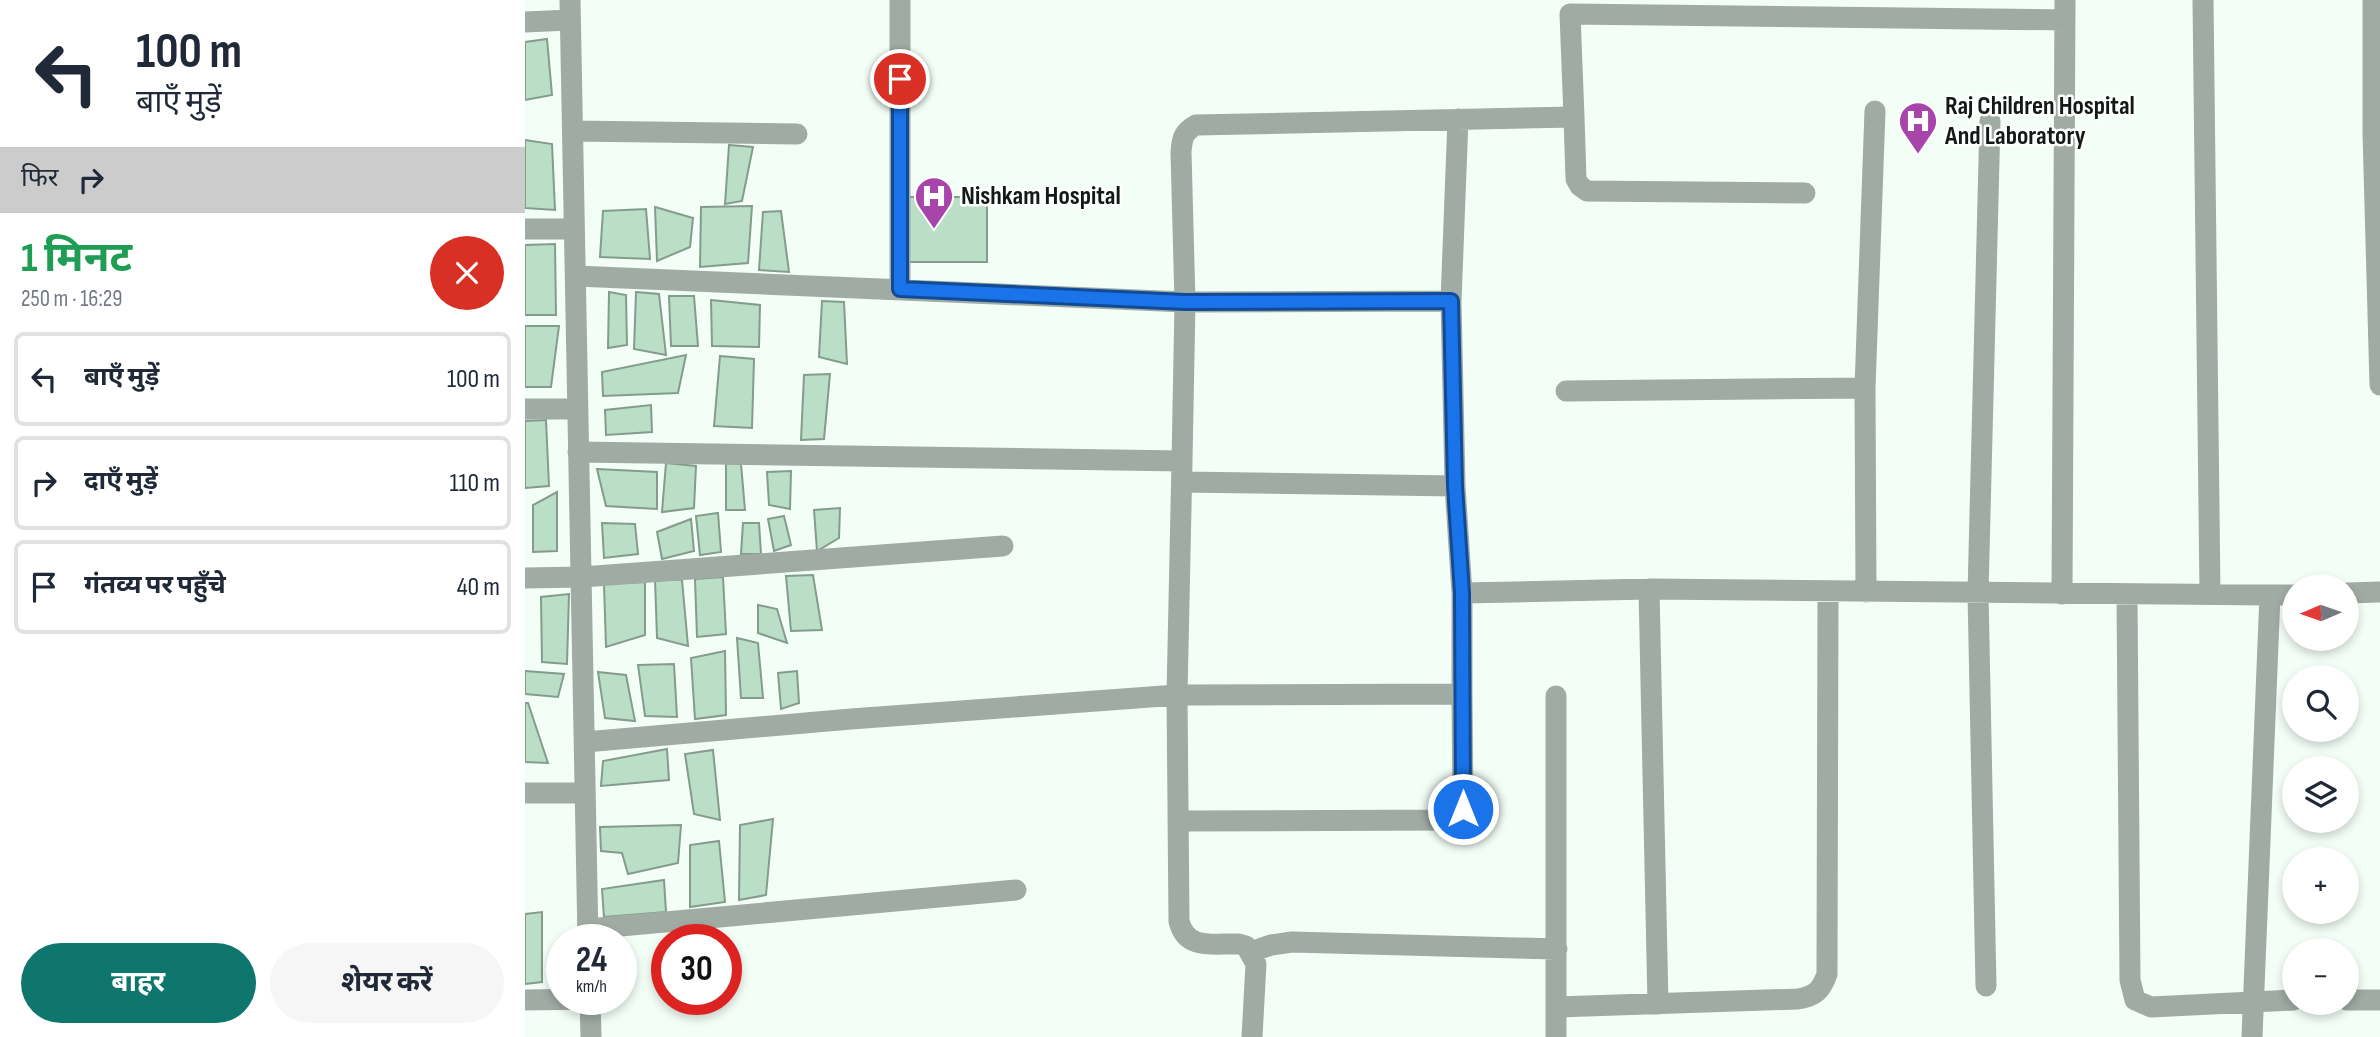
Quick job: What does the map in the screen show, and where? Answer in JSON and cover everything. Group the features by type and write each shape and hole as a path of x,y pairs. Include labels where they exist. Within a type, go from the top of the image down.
{"street":[{"path":"900,0 900,289"},
{"path":"2203,0 2210,594"},
{"path":"2372,0 2380,385"},
{"path":"1805,194 1587,191 1580,186 1576,179 1570,7 2065,10 2062,594"},
{"path":"525,22 570,10 588,924"},
{"path":"1866,592 1865,388 1875,111"},
{"path":"1252,1037 1256,964 1251,952 1246,946 1239,944 1193,943 1181,932 1179,921 1177,695 1185,302 1182,138 1188,129 1196,125 1574,117"},
{"path":"1178,821 1453,820 1459,817 1463,809 1462,593 1455,486 1451,301 1458,119"},
{"path":"1986,986 1978,593 1990,121"},
{"path":"573,131 797,134"},
{"path":"525,229 574,229"},
{"path":"576,276 1185,302 1451,301"},
{"path":"1566,391 1865,388"},
{"path":"525,409 577,409"},
{"path":"578,452 1182,461"},
{"path":"1182,482 1455,486"},
{"path":"525,578 582,577 1003,546"},
{"path":"1462,593 1649,589 2282,594"},
{"path":"1649,589 1658,1004"},
{"path":"1557,1007 1798,999 1813,997 1822,988 1827,974 1828,591"},
{"path":"2359,593 2380,592"},
{"path":"2127,594 2131,991 2134,1000 2151,1007 2282,1000"},
{"path":"2252,1037 2270,595"},
{"path":"585,742 1177,695 1462,694"},
{"path":"1556,696 1556,1037"},
{"path":"525,793 585,793"},
{"path":"637,929 1016,890"},
{"path":"1251,952 1292,942 1557,949"},
{"path":"525,1000 590,999 591,1037"},
{"path":"2359,1000 2380,1000"}],"building":[{"path":"547,39 552,95 525,100 525,42"},
{"path":"525,140 552,144 555,210 525,208"},
{"path":"729,145 753,147 742,201 725,204"},
{"path":"906,197 987,197 987,262 907,262"},
{"path":"752,206 748,263 700,267 701,207"},
{"path":"655,207 693,218 690,247 657,261"},
{"path":"646,209 650,259 600,257 603,211"},
{"path":"781,211 789,272 759,270 763,212"},
{"path":"555,244 556,315 525,315 525,245"},
{"path":"609,292 626,295 627,345 608,348"},
{"path":"636,292 659,294 666,355 634,349"},
{"path":"669,296 694,296 698,346 671,346"},
{"path":"711,300 760,305 759,347 712,346"},
{"path":"822,301 844,302 847,364 819,357"},
{"path":"525,326 559,326 551,387 525,387"},
{"path":"686,355 678,393 603,396 602,372"},
{"path":"720,356 754,359 752,428 714,426"},
{"path":"830,374 824,439 801,440 804,375"},
{"path":"651,405 652,432 606,435 605,410"},
{"path":"546,420 549,486 525,488 525,421"},
{"path":"666,463 696,466 694,508 662,512"},
{"path":"726,463 741,464 745,510 726,510"},
{"path":"597,469 657,472 657,509 606,506"},
{"path":"791,471 790,509 769,505 767,472"},
{"path":"557,492 557,551 533,552 533,505"},
{"path":"840,508 839,538 817,551 814,510"},
{"path":"718,513 721,552 700,555 696,516"},
{"path":"784,516 791,545 774,551 768,519"},
{"path":"691,519 694,551 662,559 657,532"},
{"path":"602,523 635,524 638,554 604,558"},
{"path":"743,523 759,523 761,554 741,554"},
{"path":"813,575 822,630 791,631 786,576"},
{"path":"723,577 726,634 697,637 695,579"},
{"path":"655,579 682,580 688,646 657,638"},
{"path":"645,582 645,635 606,647 604,584"},
{"path":"569,594 567,664 542,662 541,597"},
{"path":"758,605 777,609 787,643 758,633"},
{"path":"737,638 758,643 763,698 741,698"},
{"path":"725,651 726,715 695,719 691,658"},
{"path":"674,664 677,717 645,716 638,665"},
{"path":"525,671 564,674 558,697 525,694"},
{"path":"797,671 799,703 781,709 778,673"},
{"path":"598,672 626,675 635,721 605,718"},
{"path":"525,703 528,703 548,763 525,762"},
{"path":"667,749 669,780 601,786 603,761"},
{"path":"713,750 720,820 694,814 685,754"},
{"path":"773,819 766,895 739,900 740,825"},
{"path":"681,825 678,863 628,874 622,853 601,851 600,827"},
{"path":"719,841 725,902 690,907 690,845"},
{"path":"664,880 666,912 604,917 602,889"},
{"path":"542,912 542,982 525,984 525,914"}],"place":[{"name":"Raj Children Hospital And Laboratory","path":"1918,155"},
{"name":"Nishkam Hospital","path":"934,230"}],"route":[{"path":"900,79 900,289 1185,302 1451,301 1455,486 1462,593 1463,809"}]}
